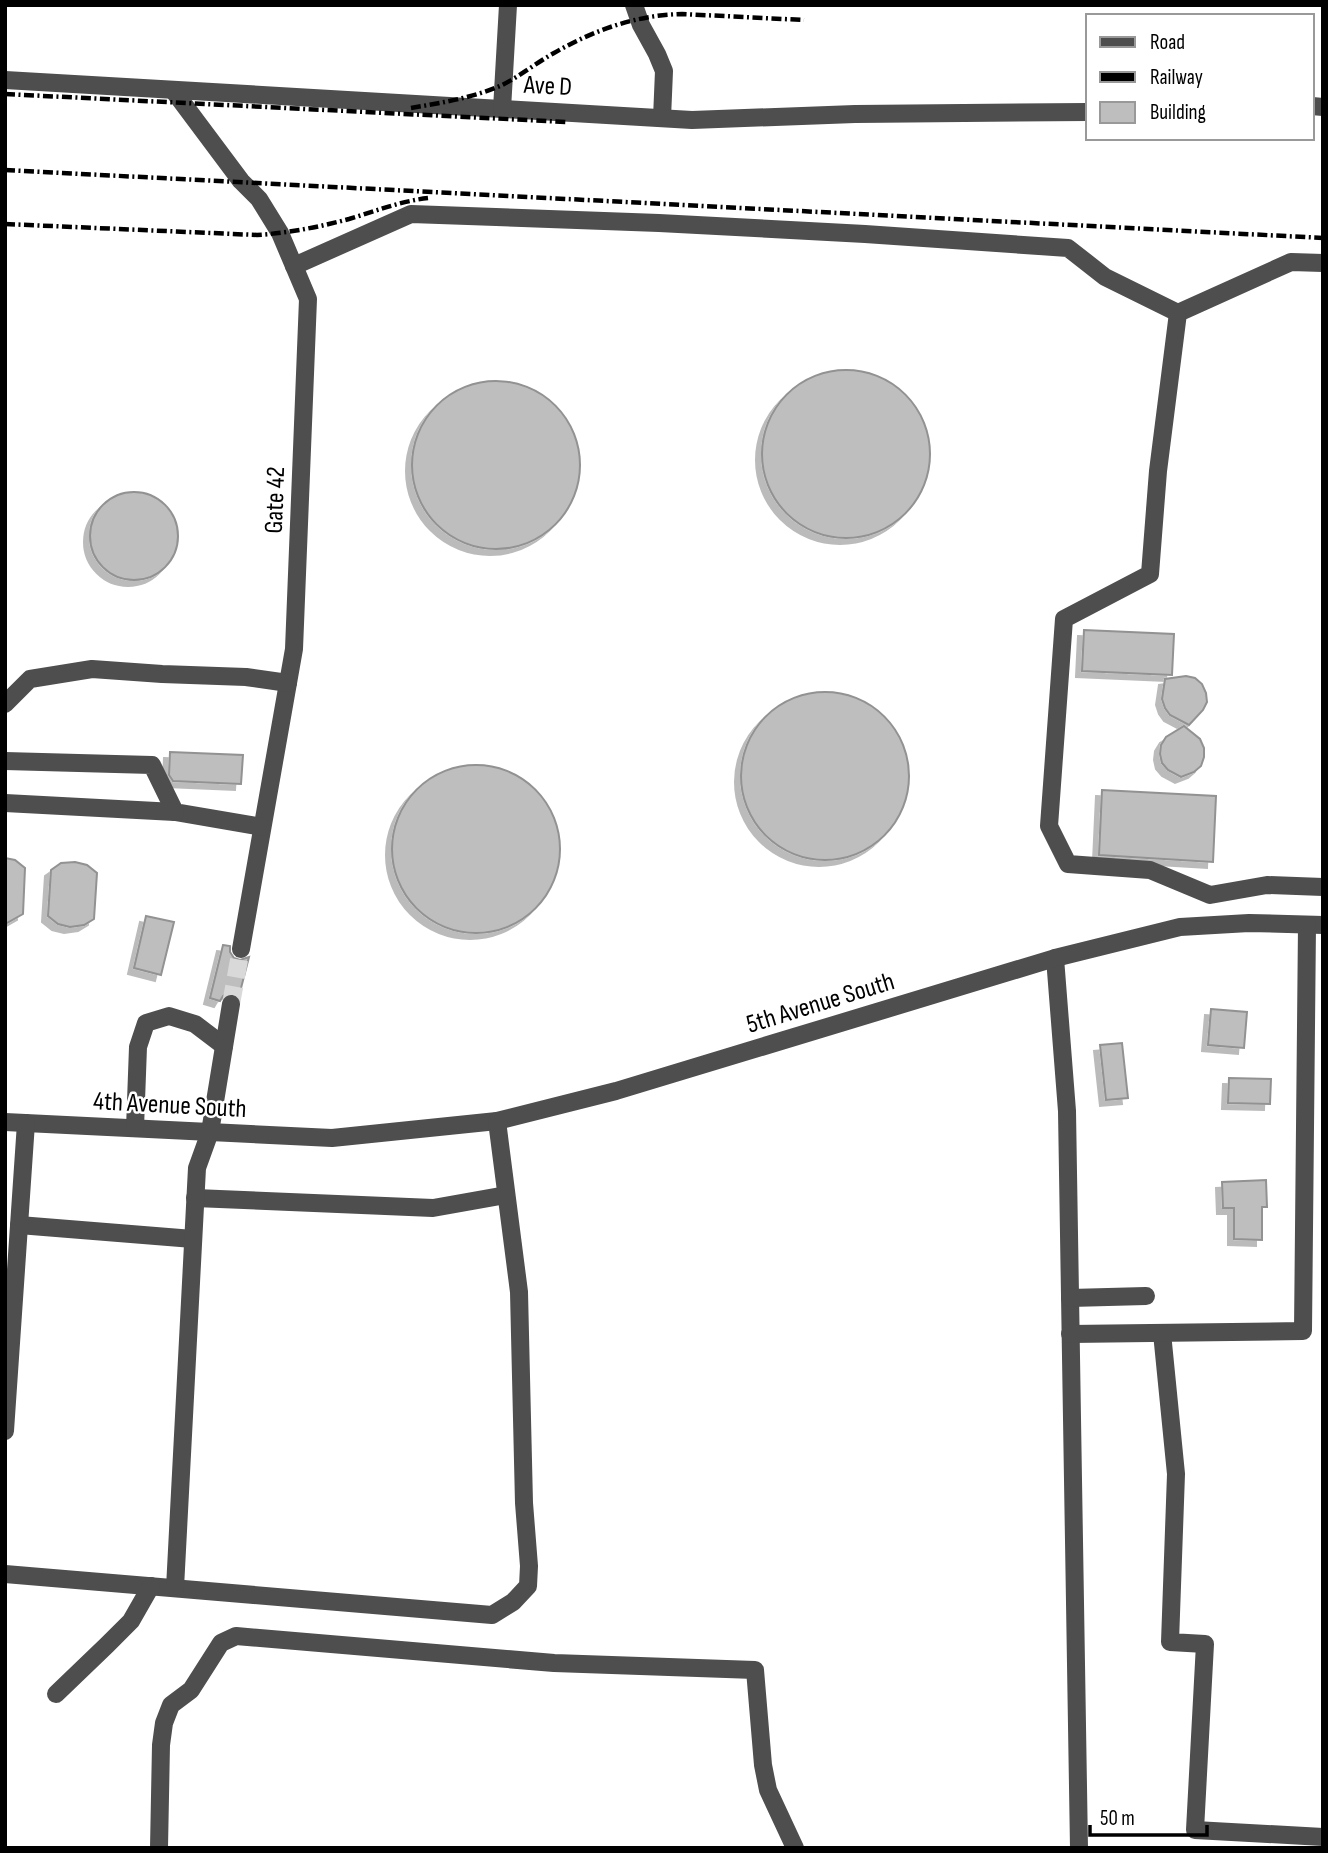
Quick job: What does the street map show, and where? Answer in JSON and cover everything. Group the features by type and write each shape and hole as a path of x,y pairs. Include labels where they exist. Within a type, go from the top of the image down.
{"street":[{"path":"502,108 508,5"},
{"path":"634,5 640,25 664,71 662,118"},
{"name":"Ave D","path":"5,80 692,120 855,114 1086,112"},
{"name":"Gate 42","path":"173,90 242,181 259,199 280,233 308,299 294,649 241,949"},
{"path":"294,266 411,214 851,233 1069,247 1105,277 1178,313"},
{"path":"1178,313 1291,261 1323,263"},
{"path":"1178,313 1157,471 1150,574 1064,619 1049,826 1068,864 1150,870 1210,895 1267,885 1323,887"},
{"path":"5,704 30,679 92,669 246,677 288,683"},
{"path":"5,761 152,765 175,812"},
{"path":"5,803 175,812 262,827"},
{"name":"5th Avenue South","path":"332,1138 496,1121 628,1087 1055,958 1180,927 1250,923 1315,925"},
{"path":"1070,1334 1303,1331 1315,925"},
{"path":"1055,958 1067,1111 1079,1848"},
{"path":"175,1588 197,1168 210,1132 231,1004"},
{"path":"135,1128 138,1046 146,1023 169,1016 195,1024 224,1046"},
{"path":"5,1573 492,1615 513,1602 528,1587 529,1566 524,1503 519,1292 496,1121"},
{"name":"4th Avenue South","path":"5,1122 332,1138"},
{"path":"5,1431 26,1123"},
{"path":"195,1198 433,1208 506,1195"},
{"path":"19,1225 193,1239"},
{"path":"1070,1298 1146,1296"},
{"path":"1162,1333 1176,1474 1170,1642 1205,1644 1195,1830 1320,1841"},
{"path":"56,1694 131,1620 151,1586"},
{"path":"159,1848 161,1745 170,1705 191,1690 221,1643 236,1636 554,1663 755,1671 763,1765 768,1790 795,1848"}],"building":[{"path":"846,370 878,376 905,395 924,422 930,454 924,486 905,513 878,532 846,538 814,532 787,513 768,486 762,454 768,422 787,395 814,376"},
{"path":"496,381 528,388 543,395 555,406 566,418 573,433 580,465 573,497 566,512 555,524 543,535 528,542 496,549 464,542 449,535 437,524 426,512 419,497 412,465 419,433 426,418 437,406 449,395 464,388"},
{"path":"134,492 151,496 165,505 174,519 178,536 174,553 165,567 151,576 134,580 117,576 103,567 94,553 90,536 94,519 103,505 117,496"},
{"path":"1084,630 1174,634 1172,675 1082,671"},
{"path":"1186,676 1195,678 1202,684 1207,702 1189,725 1170,715 1162,699 1165,679"},
{"path":"825,692 857,698 884,717 903,744 909,776 903,808 884,835 857,854 825,860 793,854 766,835 747,808 741,776 747,744 766,717 793,698"},
{"path":"1184,726 1200,739 1204,757 1201,766 1181,777 1168,770 1162,763 1160,754 1166,737"},
{"path":"170,752 243,755 241,784 173,781 169,775"},
{"path":"476,765 508,771 535,790 554,817 560,849 554,881 535,908 508,927 476,933 444,927 417,908 398,881 392,849 398,817 417,790 444,771"},
{"path":"1102,790 1216,796 1213,862 1099,855"},
{"path":"5,858 15,860 25,868 23,914 5,924"},
{"path":"61,863 87,865 97,873 94,919 84,925 70,927 58,924 48,916 51,870"},
{"path":"146,916 174,922 161,975 134,968"},
{"path":"223,945 230,946 234,958 240,960 249,957 239,996 228,993 220,1001 210,998"},
{"path":"1211,1009 1247,1012 1244,1048 1208,1045"},
{"path":"1122,1043 1128,1098 1106,1100 1100,1045"},
{"path":"1229,1078 1271,1079 1270,1104 1228,1103"},
{"path":"1266,1180 1267,1207 1262,1207 1262,1240 1234,1239 1234,1208 1223,1208 1222,1182"}],"tunnel":[{"path":"231,1004 241,949"}],"railway":[{"path":"411,108 467,97 500,86 569,45 616,25 648,17 682,14 804,20"},
{"path":"5,94 566,122"},
{"path":"5,170 1323,238"},
{"path":"5,224 257,235 315,227 428,198"}]}
